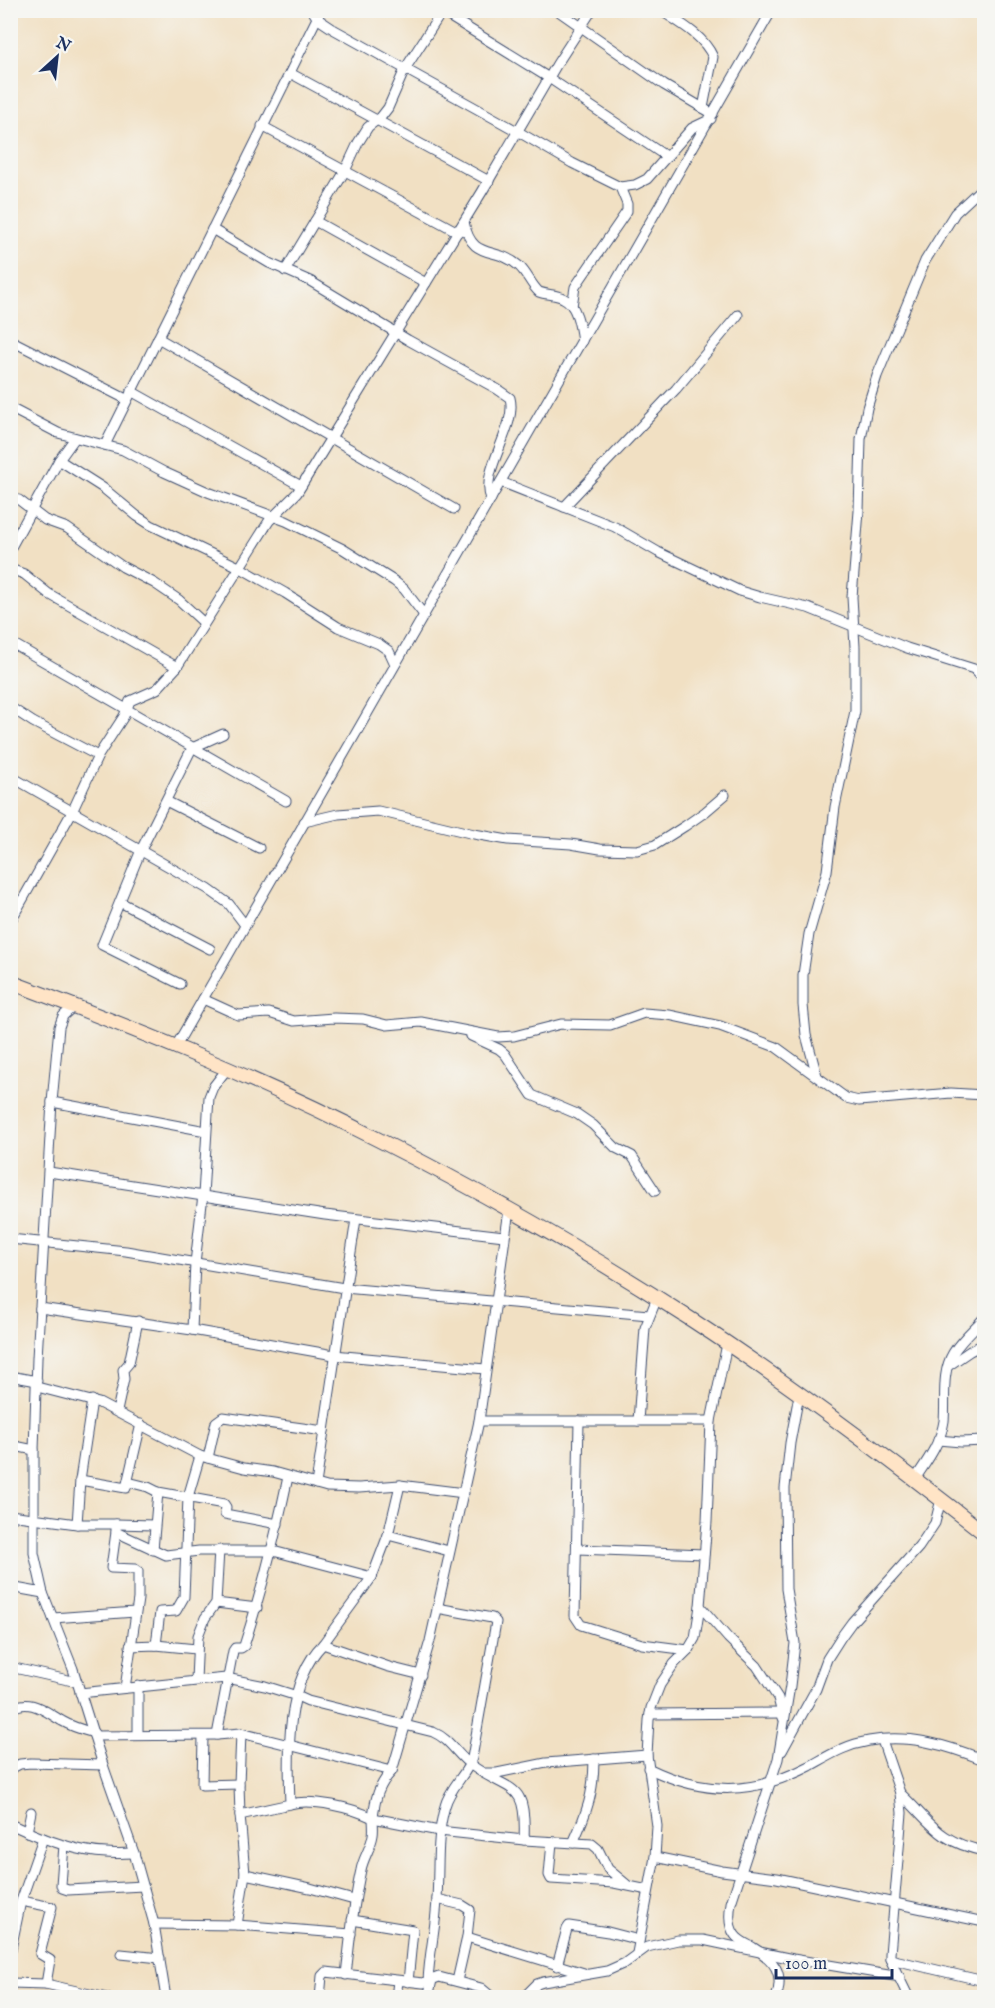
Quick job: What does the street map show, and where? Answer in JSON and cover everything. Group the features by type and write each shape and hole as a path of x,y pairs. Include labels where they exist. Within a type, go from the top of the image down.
{"street":[{"path":"557,10 664,84 703,108 712,117"},
{"path":"10,922 72,812 98,756 127,710 130,701 157,689 177,668 274,515 289,502 301,486 592,10"},
{"path":"660,10 702,40 713,57 703,108"},
{"path":"176,1046 772,10"},
{"path":"285,271 345,171 358,143 387,108 405,69 442,11 549,78 667,157"},
{"path":"105,445 290,73 317,13 333,30 563,158 620,187 635,185 647,179 692,128 712,117"},
{"path":"290,73 489,181"},
{"path":"262,126 458,232"},
{"path":"817,1076 806,1035 803,975 809,934 827,871 834,807 854,717 855,648 852,628 852,597 859,512 861,439 867,408 877,376 925,261 955,213 984,186"},
{"path":"572,306 575,287 627,211 627,204 620,187"},
{"path":"315,221 426,283"},
{"path":"464,222 467,236 475,246 515,263 523,270 536,290 564,298 572,306 582,341"},
{"path":"212,229 285,271 310,281 510,398 511,414 491,474 489,493 491,499"},
{"path":"564,507 676,389 738,315"},
{"path":"158,338 454,509"},
{"path":"10,340 129,395 301,486"},
{"path":"10,408 15,414 58,433 132,454 208,492 274,515 343,549 404,589 424,615"},
{"path":"10,549 59,460 75,438"},
{"path":"59,460 103,488 144,521 239,567 285,593 322,618 379,644 388,651 395,664"},
{"path":"501,482 615,526 658,552 740,591 808,608 852,628 974,669 984,680"},
{"path":"10,498 19,500 45,520 67,528 123,567 154,583 179,600 204,623"},
{"path":"10,569 24,574 49,594 177,668"},
{"path":"10,642 286,801"},
{"path":"10,707 33,722 98,756"},
{"path":"180,984 102,945 141,850 193,747 223,734"},
{"path":"10,776 208,889 229,904 245,925"},
{"path":"304,822 338,814 378,811 501,838 600,849 637,850 655,845 705,812 724,795"},
{"path":"166,801 259,848"},
{"path":"120,902 210,949"},
{"path":"10,982 227,1068 378,1139 509,1210 657,1298 727,1344 915,1479 984,1533"},
{"path":"203,999 238,1015 269,1013 294,1021 334,1018 363,1019 387,1025 421,1022 482,1035 514,1036 561,1024 610,1025 638,1013 657,1013 720,1026 776,1047 846,1098 859,1101 951,1094 984,1095"},
{"path":"74,1006 63,1016 59,1027 52,1102 34,1450 34,1553 43,1593 77,1682 144,1886 154,1924 166,1998"},
{"path":"461,1031 506,1054 526,1090 532,1095 577,1114 616,1148 632,1156 655,1191"},
{"path":"192,1330 195,1263 203,1195 209,1096 227,1068"},
{"path":"52,1102 206,1131"},
{"path":"49,1172 356,1219 504,1236"},
{"path":"346,1975 354,1900 362,1865 368,1855 374,1834 373,1818 378,1790 392,1771 407,1724 430,1641 464,1493 479,1421 509,1210"},
{"path":"316,1484 356,1219"},
{"path":"10,1239 126,1251 344,1288 649,1315"},
{"path":"638,1421 645,1328 657,1298"},
{"path":"40,1308 138,1321 334,1355 485,1369"},
{"path":"915,1479 938,1440 944,1422 944,1395 948,1366 954,1352 984,1318"},
{"path":"117,1411 124,1379 123,1370 129,1364 138,1321"},
{"path":"637,1953 655,1857 657,1826 647,1755 650,1714 660,1685 695,1638 704,1554 711,1421 727,1344"},
{"path":"948,1366 984,1344"},
{"path":"10,1376 92,1400 204,1457 244,1468 273,1472 327,1487 359,1488 400,1485 464,1493"},
{"path":"778,1759 795,1643 786,1588 785,1488 799,1395"},
{"path":"77,1524 80,1480 92,1400"},
{"path":"156,1644 160,1612 176,1611 183,1600 188,1497 216,1422 223,1417 324,1431"},
{"path":"579,1420 575,1616 580,1625 642,1644 688,1650"},
{"path":"479,1421 711,1421"},
{"path":"80,1480 124,1488 128,1482 141,1424"},
{"path":"938,1440 984,1441"},
{"path":"10,1445 34,1450"},
{"path":"217,1735 226,1678 234,1648 244,1646 256,1608 273,1551 288,1477"},
{"path":"128,1482 158,1492 225,1505 225,1514 278,1524"},
{"path":"290,1804 288,1745 297,1695 309,1660 372,1577 388,1535 400,1485"},
{"path":"153,1550 158,1492"},
{"path":"776,1998 779,1983 776,1966 735,1935 730,1925 731,1903 770,1782 778,1759 816,1689 827,1659 836,1644 852,1622 919,1547 935,1523 941,1499"},
{"path":"10,1515 116,1528 154,1526"},
{"path":"116,1528 166,1556 219,1550 273,1551 372,1577"},
{"path":"116,1528 111,1567 138,1571 138,1597 125,1688"},
{"path":"388,1535 450,1551"},
{"path":"578,1549 704,1554"},
{"path":"196,1680 196,1649 201,1626 216,1603 219,1550"},
{"path":"10,1587 43,1593"},
{"path":"216,1603 256,1608"},
{"path":"700,1606 757,1666 778,1698 783,1718"},
{"path":"428,1998 438,1899 439,1831 448,1796 470,1764 496,1620 437,1608"},
{"path":"53,1617 135,1612"},
{"path":"130,1646 156,1644 196,1649"},
{"path":"323,1644 389,1667 421,1675"},
{"path":"10,1667 77,1682"},
{"path":"80,1693 226,1678 433,1732 445,1738 470,1764 506,1784 519,1796 524,1840"},
{"path":"138,1686 138,1736"},
{"path":"10,1710 22,1705 38,1706 64,1722 94,1734 203,1736 241,1733 392,1771"},
{"path":"650,1714 783,1718"},
{"path":"237,1925 245,1874 239,1784 241,1733"},
{"path":"203,1736 202,1785 239,1784"},
{"path":"648,1768 669,1778 711,1788 738,1789 754,1787 793,1774 835,1751 858,1743 882,1740 925,1741 954,1748 984,1760"},
{"path":"882,1740 888,1752 900,1793 903,1824 890,1959 909,1998"},
{"path":"483,1773 497,1773 546,1763 647,1755"},
{"path":"573,1843 593,1790 594,1759"},
{"path":"10,1769 20,1764 31,1763 103,1765"},
{"path":"900,1793 947,1839 959,1845 984,1851"},
{"path":"240,1815 299,1802 320,1803 373,1818 439,1831 524,1840 589,1843 596,1846 608,1869 626,1884"},
{"path":"27,1832 31,1812"},
{"path":"10,1824 64,1845 104,1853 134,1853"},
{"path":"11,1951 15,1915 43,1838"},
{"path":"552,1842 549,1871 551,1878 626,1884 648,1890"},
{"path":"64,1845 62,1888 68,1890 144,1886"},
{"path":"655,1857 741,1874 777,1878 984,1922"},
{"path":"245,1874 354,1900"},
{"path":"438,1899 469,1908 467,1937 457,1982"},
{"path":"21,1901 52,1907 40,1954 49,1959 46,1984"},
{"path":"352,1920 413,1930 403,1981 396,1998"},
{"path":"154,1924 237,1925 351,1934"},
{"path":"557,1966 569,1926 639,1940"},
{"path":"467,1937 589,1975"},
{"path":"523,1998 537,1984 607,1971 625,1963 647,1947 678,1940 703,1940 900,1977"},
{"path":"122,1954 160,1958"},
{"path":"890,1959 984,1981"},
{"path":"320,1998 323,1974 326,1972 403,1981 430,1981 439,1977 481,1988 493,1998"},
{"path":"10,1983 46,1984 67,1993 107,1998"},
{"path":"982,1998 984,1986"}]}
